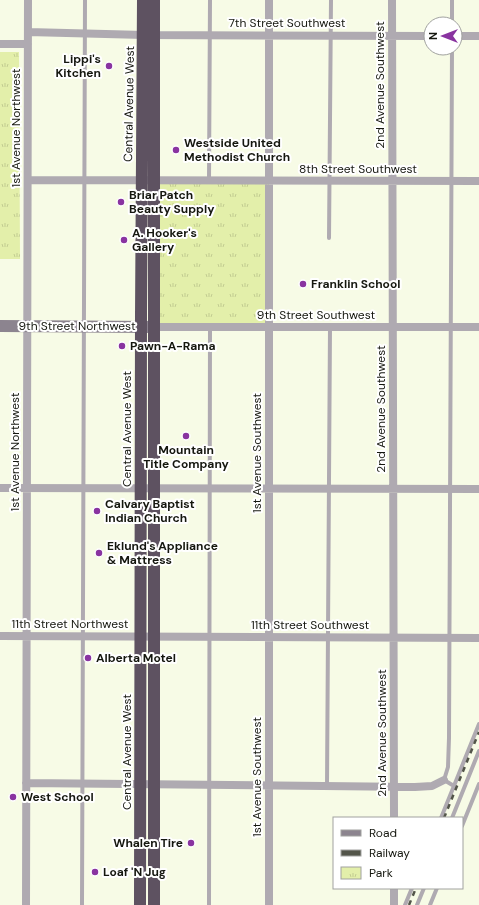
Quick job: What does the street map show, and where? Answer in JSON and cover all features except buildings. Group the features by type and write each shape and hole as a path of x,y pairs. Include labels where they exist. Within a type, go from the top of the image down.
{"highway":[{"name":"Central Avenue West","path":"143,0 149,35"},
{"name":"Central Avenue West","path":"154,0 149,35 147,181 141,326 153,636 154,905"},
{"name":"Central Avenue West","path":"140,905 141,636 154,327 147,181"}],"street":[{"name":"1st Avenue Northwest","path":"26,905 28,0"},
{"name":"1st Avenue Southwest","path":"269,0 269,905"},
{"name":"2nd Avenue Southwest","path":"392,0 394,817"},
{"name":"7th Street Southwest","path":"28,32 149,35 423,36"},
{"path":"463,36 479,36"},
{"path":"0,44 28,44"},
{"name":"8th Street Southwest","path":"28,180 479,181"},
{"name":"9th Street Northwest","path":"0,326 154,327"},
{"name":"9th Street Southwest","path":"154,327 479,327"},
{"path":"0,488 479,489"},
{"name":"11th Street Northwest","path":"0,636 141,636"},
{"name":"11th Street Southwest","path":"141,636 479,638"},
{"path":"26,783 394,787 432,786 444,780"},
{"path":"394,889 394,905"}],"lane":[{"path":"82,905 85,0"},
{"path":"209,181 210,0"},
{"path":"329,238 331,0"},
{"path":"452,0 452,16"},
{"path":"452,56 449,757 447,774 444,780 454,786"},
{"path":"209,905 208,637 210,327"},
{"path":"327,786 330,327"},
{"path":"441,817 479,724"},
{"path":"452,817 479,751"},
{"path":"463,824 479,784"},
{"path":"405,905 412,889"},
{"path":"417,905 424,889"},
{"path":"430,905 436,889"}],"green space":[{"path":"0,52 19,52 20,259 0,259"},
{"path":"153,181 269,181 268,327 154,327"}],"railway":[{"path":"444,817 479,732"},
{"path":"409,905 416,889"}],"place":[{"name":"Lippi's Kitchen","path":"109,66"},
{"name":"Westside United Methodist Church","path":"176,150"},
{"name":"Briar Patch Beauty Supply","path":"121,202"},
{"name":"A. Hooker's Gallery","path":"124,240"},
{"name":"Franklin School","path":"303,284"},
{"name":"Pawn-A-Rama","path":"122,346"},
{"name":"Mountain Title Company","path":"186,436"},
{"name":"Calvary Baptist Indian Church","path":"97,511"},
{"name":"Eklund's Appliance & Mattress","path":"99,553"},
{"name":"Alberta Motel","path":"88,658"},
{"name":"West School","path":"13,797"},
{"name":"Whalen Tire","path":"191,843"},
{"name":"Loaf 'N Jug","path":"95,872"}]}
